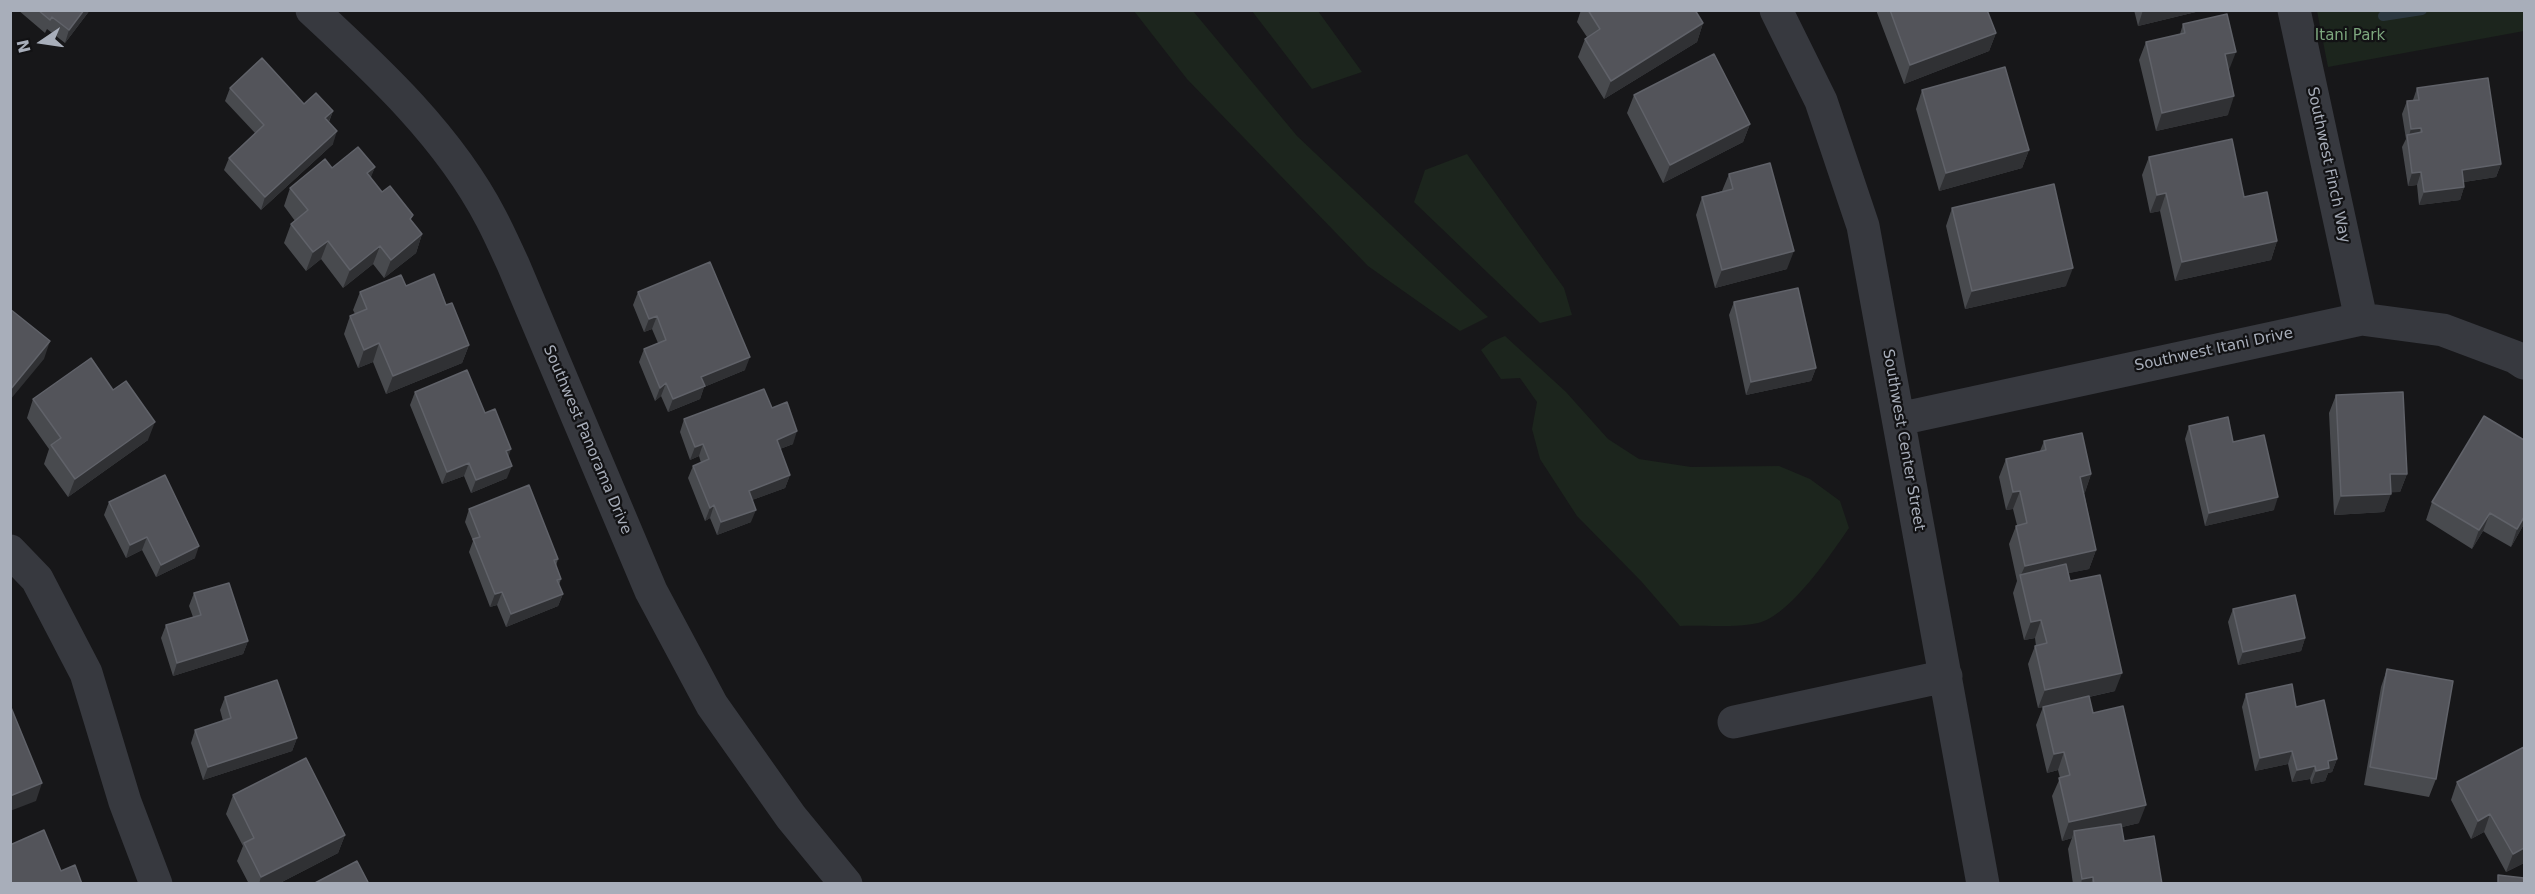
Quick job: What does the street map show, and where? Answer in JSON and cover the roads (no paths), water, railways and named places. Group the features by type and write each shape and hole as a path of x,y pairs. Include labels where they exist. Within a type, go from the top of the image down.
{"street":[{"name":"Southwest Panorama Drive","path":"312,10 403,98 453,159 491,217 651,591 712,705 791,817 846,884"},
{"name":"Southwest Center Street","path":"1776,10 1821,101 1863,226 1983,884"},
{"name":"Southwest Finch Way","path":"2294,10 2361,319"},
{"name":"Southwest Itani Drive","path":"1899,418 2361,319 2443,330 2515,357 2524,363"},
{"path":"10,551 37,579 86,673 125,802 156,884"},
{"path":"1734,722 1946,676"}],"waterway":[{"path":"2383,16 2422,10"}],"park label":[{"name":"Itani Park","path":"2350,36"}]}
